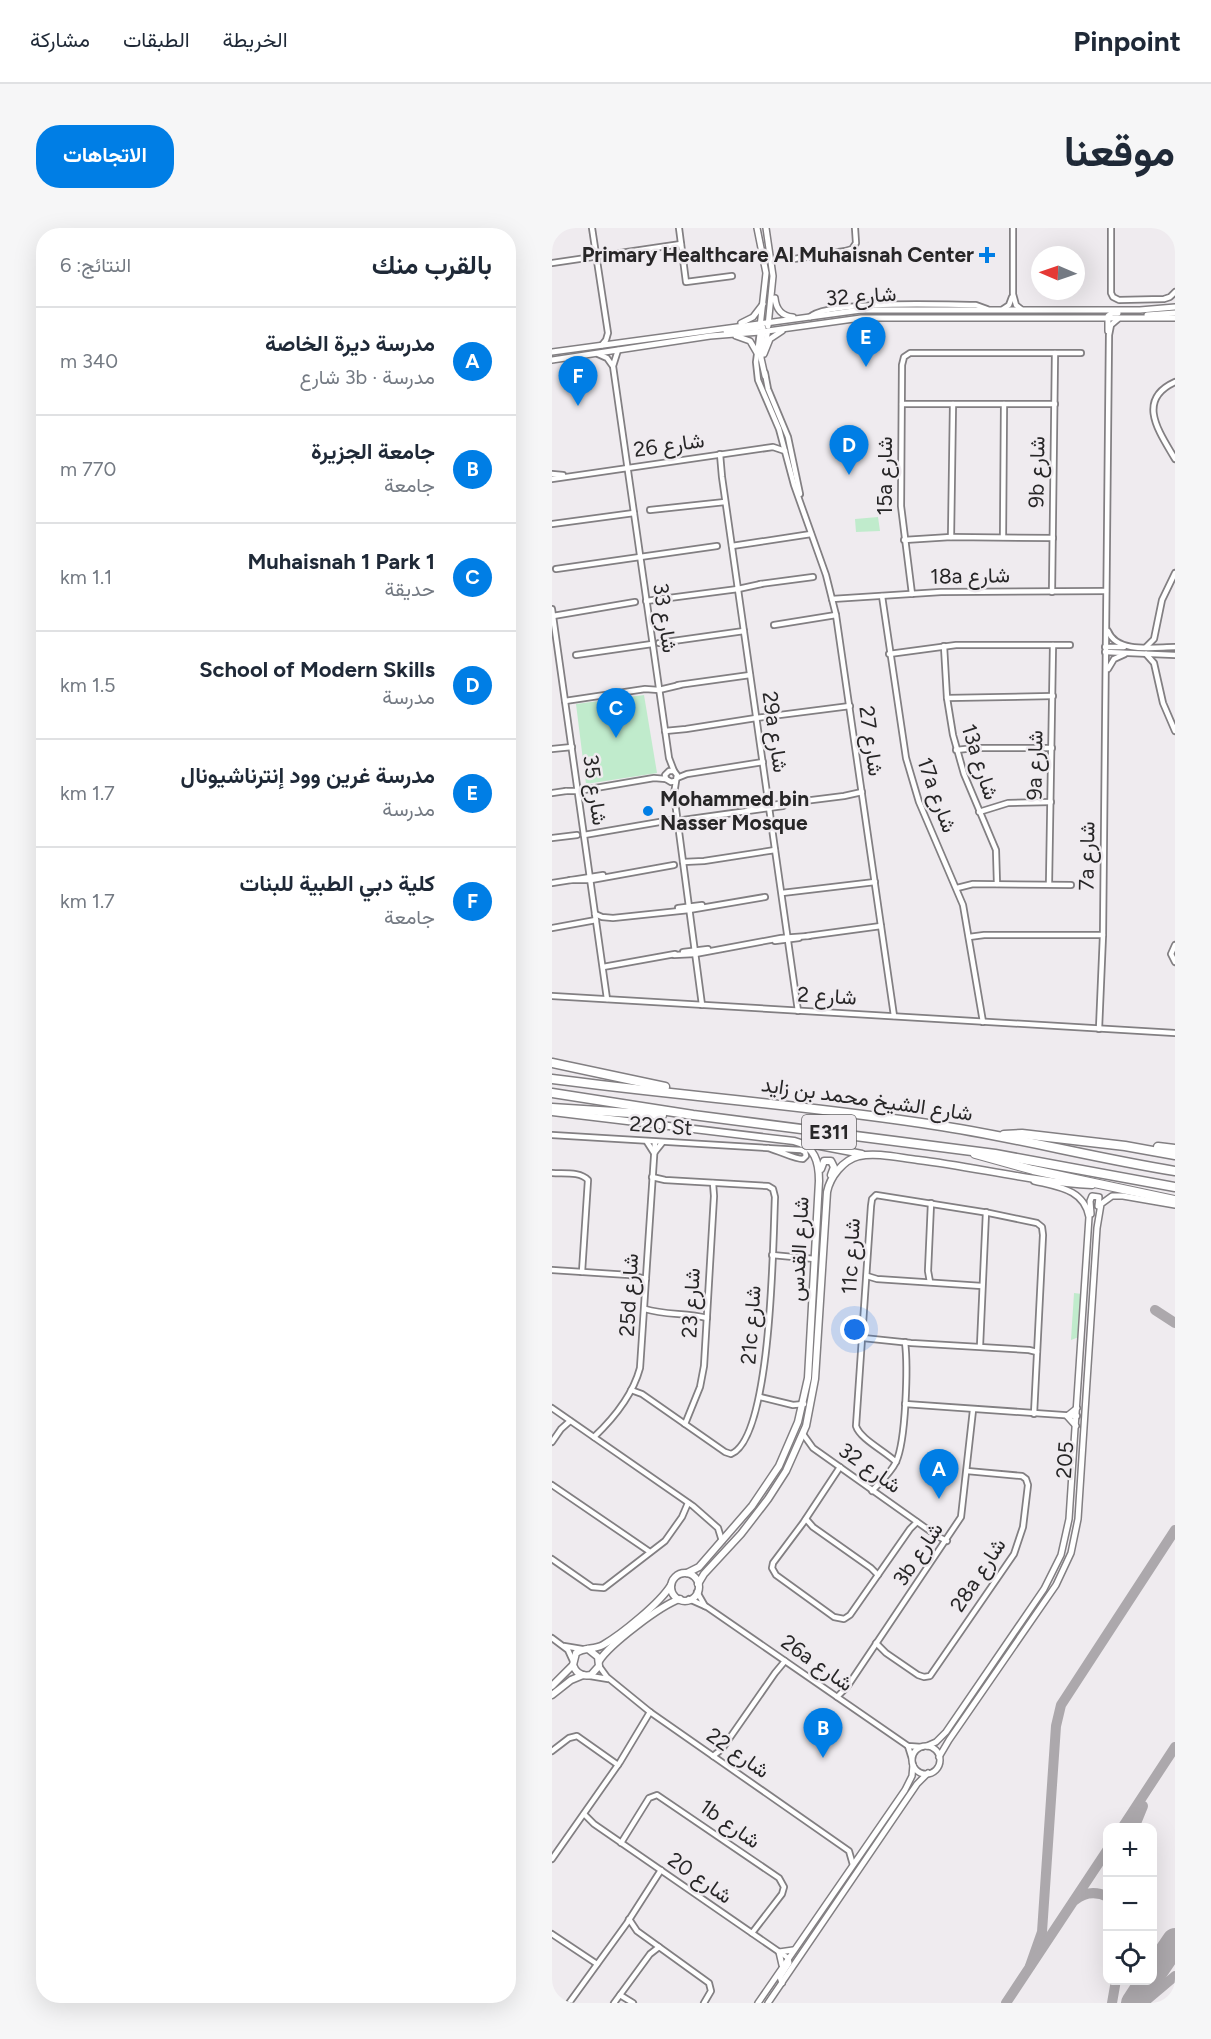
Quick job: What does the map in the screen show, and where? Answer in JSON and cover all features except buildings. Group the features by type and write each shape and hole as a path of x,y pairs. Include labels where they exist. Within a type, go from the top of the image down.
{"highway":[{"path":"552,1063 695,1094"},
{"name":"شارع الشيخ محمد بن زايد","path":"552,1079 695,1094 933,1124 1175,1171"},
{"name":"شارع الشيخ محمد بن زايد","path":"552,1094 965,1150 1175,1187"},
{"path":"552,1110 693,1114"},
{"path":"995,1136 1022,1134 1125,1146 1175,1149"},
{"path":"1125,1146 1175,1155"},
{"path":"965,1150 1003,1162 1103,1186 1175,1200"}],"main road":[{"path":"552,1110 801,1143 871,1155"},
{"name":"شارع القدس","path":"687,1573 699,1567 723,1542 761,1494 779,1466 793,1437 804,1404 808,1378 819,1166 810,1149 801,1143"},
{"name":"شارع القدس","path":"698,1584 768,1499 801,1449 815,1379 825,1211 828,1187 835,1173 854,1158 871,1155 930,1161 1052,1181 1103,1186"},
{"path":"819,1181 823,1163 831,1161 834,1167 826,1187 825,1211"},
{"path":"808,1378 813,1380 808,1418"},
{"path":"552,1686 573,1663 576,1653 599,1647 608,1642 660,1599 676,1576 687,1573 694,1577 698,1584 697,1592 689,1599 680,1599 660,1609 611,1648 594,1673 571,1680 552,1695"},
{"path":"671,1585 673,1594 680,1599"},
{"path":"586,1649 596,1653 599,1664"},
{"path":"573,1663 576,1672 585,1676"}],"street":[{"path":"592,228 608,333 602,345"},
{"path":"679,228 687,283 732,276"},
{"name":"شارع 27","path":"757,228 766,273 765,376 788,437 801,500 833,601 891,990 892,1016"},
{"name":"شارع 27","path":"766,228 774,285 757,353 757,371 760,388 782,437 794,485 801,500"},
{"path":"787,260 849,250 856,243 855,228"},
{"path":"1012,228 1013,294 1016,304 1022,309"},
{"path":"1111,228 1111,293 1113,297 1119,300 1166,299 1175,292"},
{"path":"552,263 681,244"},
{"path":"765,376 761,364 769,290 766,273"},
{"path":"774,285 778,311 785,316 800,318"},
{"path":"1003,309 1009,305 1013,294"},
{"path":"1166,307 1175,300"},
{"path":"732,326 748,320 764,303"},
{"name":"شارع 32","path":"552,360 725,335 800,318 869,309 1140,310 1175,307"},
{"path":"1108,333 1108,317 1112,313 1132,313 1140,310"},
{"path":"1137,317 1175,313"},
{"path":"710,336 726,331 801,321 810,317"},
{"name":"شارع 32","path":"554,352 732,326 789,328 878,317 1137,317 1175,320"},
{"path":"1094,317 1102,322 1108,333"},
{"path":"1108,333 1111,325 1120,317"},
{"path":"764,354 772,337 789,328"},
{"path":"608,333 616,343"},
{"name":"7a شارع","path":"1106,710 1108,333"},
{"path":"725,335 747,339 753,344 757,353"},
{"name":"شارع 33","path":"618,350 613,366 670,777"},
{"name":"15a شارع","path":"912,594 900,495 904,357 910,353 1055,353"},
{"path":"1055,353 1081,353"},
{"name":"9b شارع","path":"1053,592 1055,353"},
{"path":"598,354 607,358 613,366"},
{"path":"1175,382 1158,394 1153,411 1155,423 1175,459"},
{"path":"902,404 1055,405"},
{"path":"951,537 953,404"},
{"path":"1003,537 1004,404"},
{"path":"773,447 782,437"},
{"name":"شارع 26","path":"552,479 773,447 786,451"},
{"name":"29a شارع","path":"718,454 796,992 796,1011"},
{"name":"شارع 26","path":"552,474 569,476"},
{"path":"650,510 725,500"},
{"path":"552,524 634,513"},
{"path":"731,544 811,532"},
{"path":"904,540 951,537 1053,537"},
{"path":"556,569 717,546"},
{"path":"1146,647 1155,637 1162,600 1175,573"},
{"path":"646,601 813,577"},
{"name":"18a شارع","path":"833,601 949,591 1106,592"},
{"name":"17a شارع","path":"882,596 902,743 919,802 957,888 969,937 981,1022"},
{"path":"553,612 635,602"},
{"name":"7a شارع","path":"1101,1029 1108,631 1106,603"},
{"name":"شارع 35","path":"553,612 603,965 605,999"},
{"path":"774,625 836,617"},
{"path":"1108,631 1110,637 1117,643 1133,647"},
{"path":"659,643 744,632"},
{"path":"1155,637 1158,644 1164,647"},
{"path":"576,655 652,644"},
{"name":"9a شارع","path":"1049,885 1053,645"},
{"path":"889,654 944,646 1070,645"},
{"name":"13a شارع","path":"944,646 947,698 956,750 996,850 997,884"},
{"path":"1107,650 1133,647 1175,648"},
{"path":"1107,650 1132,654 1175,654"},
{"path":"1108,669 1117,657 1132,654"},
{"path":"1146,654 1152,658 1155,665 1161,697 1175,731"},
{"path":"1155,665 1158,658 1164,654"},
{"path":"552,659 559,658"},
{"path":"565,701 750,676"},
{"path":"947,698 1053,696"},
{"path":"665,732 850,706"},
{"path":"552,748 571,746"},
{"path":"956,750 1052,748"},
{"name":"شارع 33","path":"669,760 675,771 670,777"},
{"path":"552,793 763,764"},
{"path":"675,771 687,774"},
{"path":"670,777 679,820 701,1005"},
{"path":"584,834 862,793"},
{"path":"979,812 1008,803 1051,802"},
{"path":"552,838 577,835"},
{"path":"683,864 776,852"},
{"path":"552,883 674,865"},
{"path":"782,895 875,882"},
{"path":"957,888 973,884 1071,885"},
{"path":"595,914 609,918 765,897"},
{"path":"552,928 597,922"},
{"path":"603,965 881,926"},
{"path":"969,937 1103,935"},
{"path":"1175,945 1171,954 1175,962"},
{"name":"شارع 2","path":"552,996 1175,1034"},
{"name":"220 St","path":"552,1135 804,1150 806,1156 803,1160 799,1160 768,1148"},
{"path":"647,1142 654,1154 662,1143"},
{"name":"25d شارع","path":"600,1441 604,1429 631,1390 641,1362 655,1142"},
{"path":"552,1173 582,1175 588,1180 583,1272"},
{"name":"205","path":"924,1746 936,1742 946,1732 1044,1589 1058,1565 1068,1527 1089,1227 1086,1206 1076,1194 1064,1188 1028,1180 1017,1175"},
{"path":"652,1180 716,1183"},
{"name":"21c شارع","path":"683,1422 724,1452 731,1454 738,1450 747,1434 760,1397 765,1361 775,1197 773,1189 768,1186 716,1183"},
{"name":"شارع 23","path":"683,1422 691,1410 700,1387 704,1366 716,1183"},
{"name":"11c شارع","path":"888,1453 861,1435 856,1423 872,1199 881,1195 933,1204"},
{"path":"1089,1227 1090,1199 1096,1195 1100,1199 1097,1228"},
{"name":"205","path":"939,1757 1056,1585 1074,1545 1097,1228 1101,1204 1112,1196 1124,1196 1175,1205"},
{"path":"928,1282 933,1204 987,1212 1037,1223 1042,1227 1033,1414"},
{"path":"979,1346 987,1212"},
{"path":"772,1256 815,1259"},
{"path":"552,1270 629,1275 646,1279"},
{"path":"629,1275 646,1272"},
{"path":"867,1278 982,1285"},
{"path":"645,1312 707,1315"},
{"path":"863,1339 1037,1350"},
{"path":"874,1492 899,1455 905,1406 908,1342"},
{"path":"634,1384 642,1394"},
{"path":"631,1390 642,1394 683,1422"},
{"path":"760,1397 793,1405 804,1404"},
{"path":"905,1406 1077,1416 1081,1418 1082,1456"},
{"path":"552,1408 691,1505 716,1525 723,1542"},
{"path":"1067,1416 1077,1408"},
{"name":"3b شارع","path":"839,1698 956,1527 963,1511 971,1410"},
{"path":"1067,1416 1076,1426"},
{"path":"552,1442 568,1419"},
{"name":"25d شارع","path":"594,1437 604,1429"},
{"name":"شارع 32","path":"803,1434 813,1448 945,1543"},
{"name":"شارع 32","path":"801,1449 813,1448"},
{"path":"888,1453 899,1455"},
{"path":"888,1453 896,1462"},
{"path":"838,1466 805,1521 773,1563 772,1571 836,1618 846,1619 850,1616 916,1521"},
{"name":"28a شارع","path":"875,1645 921,1677 930,1676 1014,1554 1023,1527 1027,1480 1022,1476 967,1473"},
{"path":"552,1485 650,1552"},
{"path":"552,1559 596,1588 606,1587 667,1538 691,1505"},
{"path":"805,1521 880,1573"},
{"path":"716,1525 733,1530"},
{"path":"638,1545 645,1556"},
{"name":"26a شارع","path":"697,1592 707,1608"},
{"name":"26a شارع","path":"689,1599 707,1608 908,1746"},
{"path":"552,1638 570,1652 573,1663"},
{"path":"564,1646 586,1649"},
{"path":"716,1758 784,1660"},
{"name":"شارع 22","path":"599,1664 611,1680 652,1714 849,1851"},
{"name":"شارع 22","path":"585,1676 611,1680"},
{"path":"553,1856 652,1714"},
{"path":"552,1751 568,1738 577,1736 619,1763"},
{"path":"768,2003 917,1784 928,1773 936,1769 939,1757 935,1749 908,1746 919,1772 928,1773"},
{"path":"758,2003 908,1785 916,1750 924,1746"},
{"name":"1b شارع","path":"620,1842 649,1798 659,1796 779,1878 783,1884 783,1890 753,1934"},
{"name":"شارع 20","path":"583,1816 788,1958"},
{"path":"854,1865 849,1851 863,1851"},
{"path":"569,2003 662,1871"},
{"path":"629,1919 637,1931 708,1980 711,1988 710,1994 704,2003"},
{"path":"623,1928 637,1931"},
{"path":"553,1936 596,1965"},
{"path":"650,1954 652,1942"},
{"path":"614,2003 650,1954 660,1947"},
{"path":"783,1966 779,1952 794,1950"},
{"path":"782,1983 780,1977 789,1963 788,1958"},
{"path":"621,1993 632,2002"}],"green space":[{"path":"878,517 880,531 856,532 855,519"},
{"path":"644,695 657,773 586,784 576,704"},
{"path":"1074,1293 1082,1294 1079,1337 1071,1340"}],"taxiway":[{"path":"1155,1310 1175,1323"},
{"path":"1030,1966 1042,1932 1056,1726 1061,1705 1175,1530"},
{"path":"1125,1823 1175,1747"},
{"path":"1136,1823 1143,1806"},
{"path":"1006,2003 1103,1857"},
{"path":"1075,1900 1091,1893 1103,1895"},
{"path":"1143,2003 1175,1976"},
{"path":"1112,2003 1115,1985"}],"runway":[{"path":"1157,1968 1175,1941"},
{"path":"1134,2003 1146,1985"}],"place":[{"name":"Primary Healthcare Al Muhaisnah Center","path":"987,255"},
{"name":"مدرسة غرين وود إنترناشيونال","path":"866,367"},
{"name":"كلية دبي الطبية للبنات","path":"578,406"},
{"name":"School of Modern Skills","path":"849,475"},
{"name":"Muhaisnah 1 Park 1","path":"616,738"},
{"name":"Mohammed bin Nasser Mosque","path":"648,811"},
{"name":"مدرسة ديرة الخاصة","path":"939,1499"},
{"name":"جامعة الجزيرة","path":"823,1758"}]}
